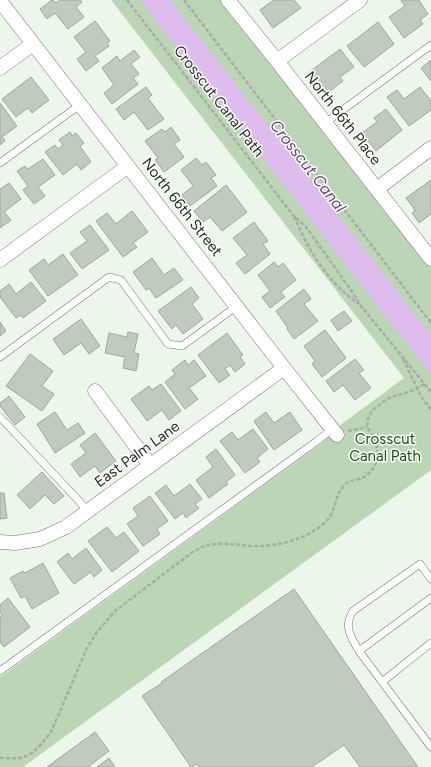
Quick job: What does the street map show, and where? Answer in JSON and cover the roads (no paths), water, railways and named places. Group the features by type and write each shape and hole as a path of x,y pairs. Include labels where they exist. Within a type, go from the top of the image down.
{"street":[{"name":"North 66th Street","path":"0,0 334,432"},
{"name":"North 66th Place","path":"228,0 377,189 429,251"},
{"path":"277,61 360,0"},
{"path":"0,68 33,44"},
{"path":"377,189 431,148"},
{"path":"0,260 128,166"},
{"name":"East Palm Lane","path":"0,542 15,543 40,539 66,527 284,368"},
{"path":"95,391 150,465"}],"lane":[{"path":"325,123 431,45"},
{"path":"0,163 81,104"},
{"path":"0,357 108,277 121,280 168,344 182,346 237,306"},
{"path":"0,417 88,512"},
{"path":"0,671 310,445 334,432"},
{"path":"430,743 359,651 350,636 348,618 353,611 420,564 431,579"},
{"path":"359,651 431,598"},
{"path":"382,682 431,643"}],"water label":[{"name":"Crosscut Canal","path":"308,166"}],"park label":[{"name":"Crosscut Canal Path","path":"385,448"}]}
